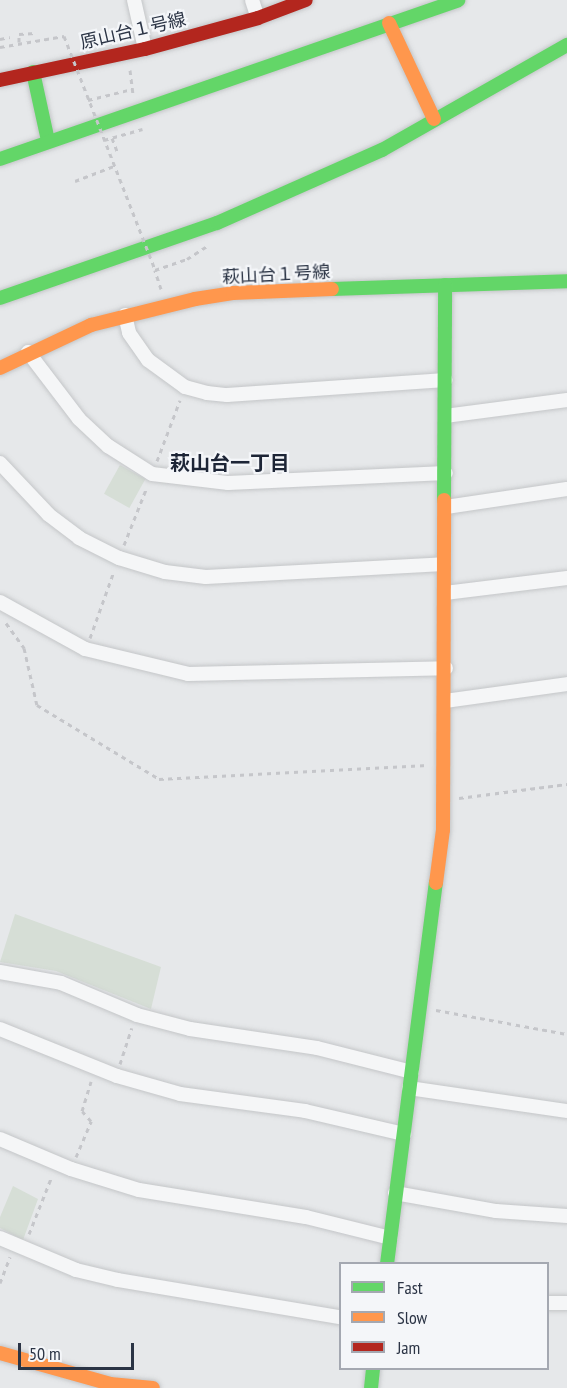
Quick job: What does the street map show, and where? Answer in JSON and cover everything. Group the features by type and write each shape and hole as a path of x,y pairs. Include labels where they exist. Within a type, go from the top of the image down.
{"street":[{"path":"134,0 145,50"},
{"path":"252,0 258,18"},
{"name":"原山台１号線","path":"0,80 145,50 258,18 306,0"},
{"path":"0,159 458,0"},
{"path":"389,23 434,119"},
{"path":"0,298 217,223 382,150 567,45"},
{"path":"33,72 48,141"},
{"name":"萩山台１号線","path":"0,368 28,352 125,315 233,293 567,281"},
{"path":"387,1262 409,1088 422,1007 443,830 442,764 446,668 445,285"},
{"path":"125,315 129,333 148,360 185,387 226,395 446,380"},
{"path":"28,352 79,419 108,446 152,474 228,483 446,473"},
{"path":"445,416 567,400"},
{"path":"0,463 50,514 79,538 119,558 165,572 206,577 444,564"},
{"path":"446,507 567,489"},
{"path":"445,593 567,578"},
{"path":"0,602 85,649 188,674 446,668"},
{"path":"445,701 567,684"},
{"path":"0,972 61,983 137,1015 220,1035 317,1048 412,1072"},
{"path":"0,1029 117,1076 180,1094 305,1111 404,1134"},
{"path":"409,1088 567,1111"},
{"path":"0,1139 57,1164 139,1190 306,1217 390,1238"},
{"path":"395,1193 496,1211 567,1216"},
{"path":"0,1238 19,1248 76,1270 129,1283 339,1317"},
{"path":"549,1303 567,1304"},
{"path":"0,1353 68,1374 153,1388"},
{"path":"371,1388 373,1370"}],"path":[{"path":"19,42 19,34 35,33"},
{"path":"0,47 64,36 162,291"},
{"path":"0,39 10,37"},
{"path":"128,53 135,111"},
{"path":"88,100 132,89"},
{"path":"104,140 142,129"},
{"path":"111,133 117,150"},
{"path":"75,181 114,166"},
{"path":"155,270 187,259"},
{"path":"85,649 185,387"},
{"path":"0,614 24,648 37,705 159,779 442,764"},
{"path":"443,800 567,784"},
{"path":"422,1007 567,1034"},
{"path":"117,1076 137,1015"},
{"path":"71,1169 91,1121 82,1111 95,1068"},
{"path":"0,1283 19,1248 57,1164"}],"shaded area":[{"path":"120,465 145,479 129,508 104,494"},
{"path":"15,914 161,967 151,1009 56,971 0,962"},
{"path":"13,1186 38,1199 23,1240 0,1228 0,1217"}],"traffic: fast":[{"path":"0,159 458,0"},
{"path":"0,298 217,223 382,150 567,45"},
{"path":"33,72 48,141"},
{"path":"332,289 567,281"},
{"path":"444,500 445,285"},
{"path":"387,1262 436,883"},
{"path":"371,1388 373,1370"}],"traffic: slow":[{"path":"389,23 434,119"},
{"path":"0,368 91,325 195,299 233,293 332,289"},
{"path":"436,883 443,830 444,500"},
{"path":"0,1353 110,1384 153,1388"}],"traffic: jam":[{"path":"0,80 145,49 258,18 306,0"}],"district":[{"name":"萩山台一丁目","path":"230,463"}]}
